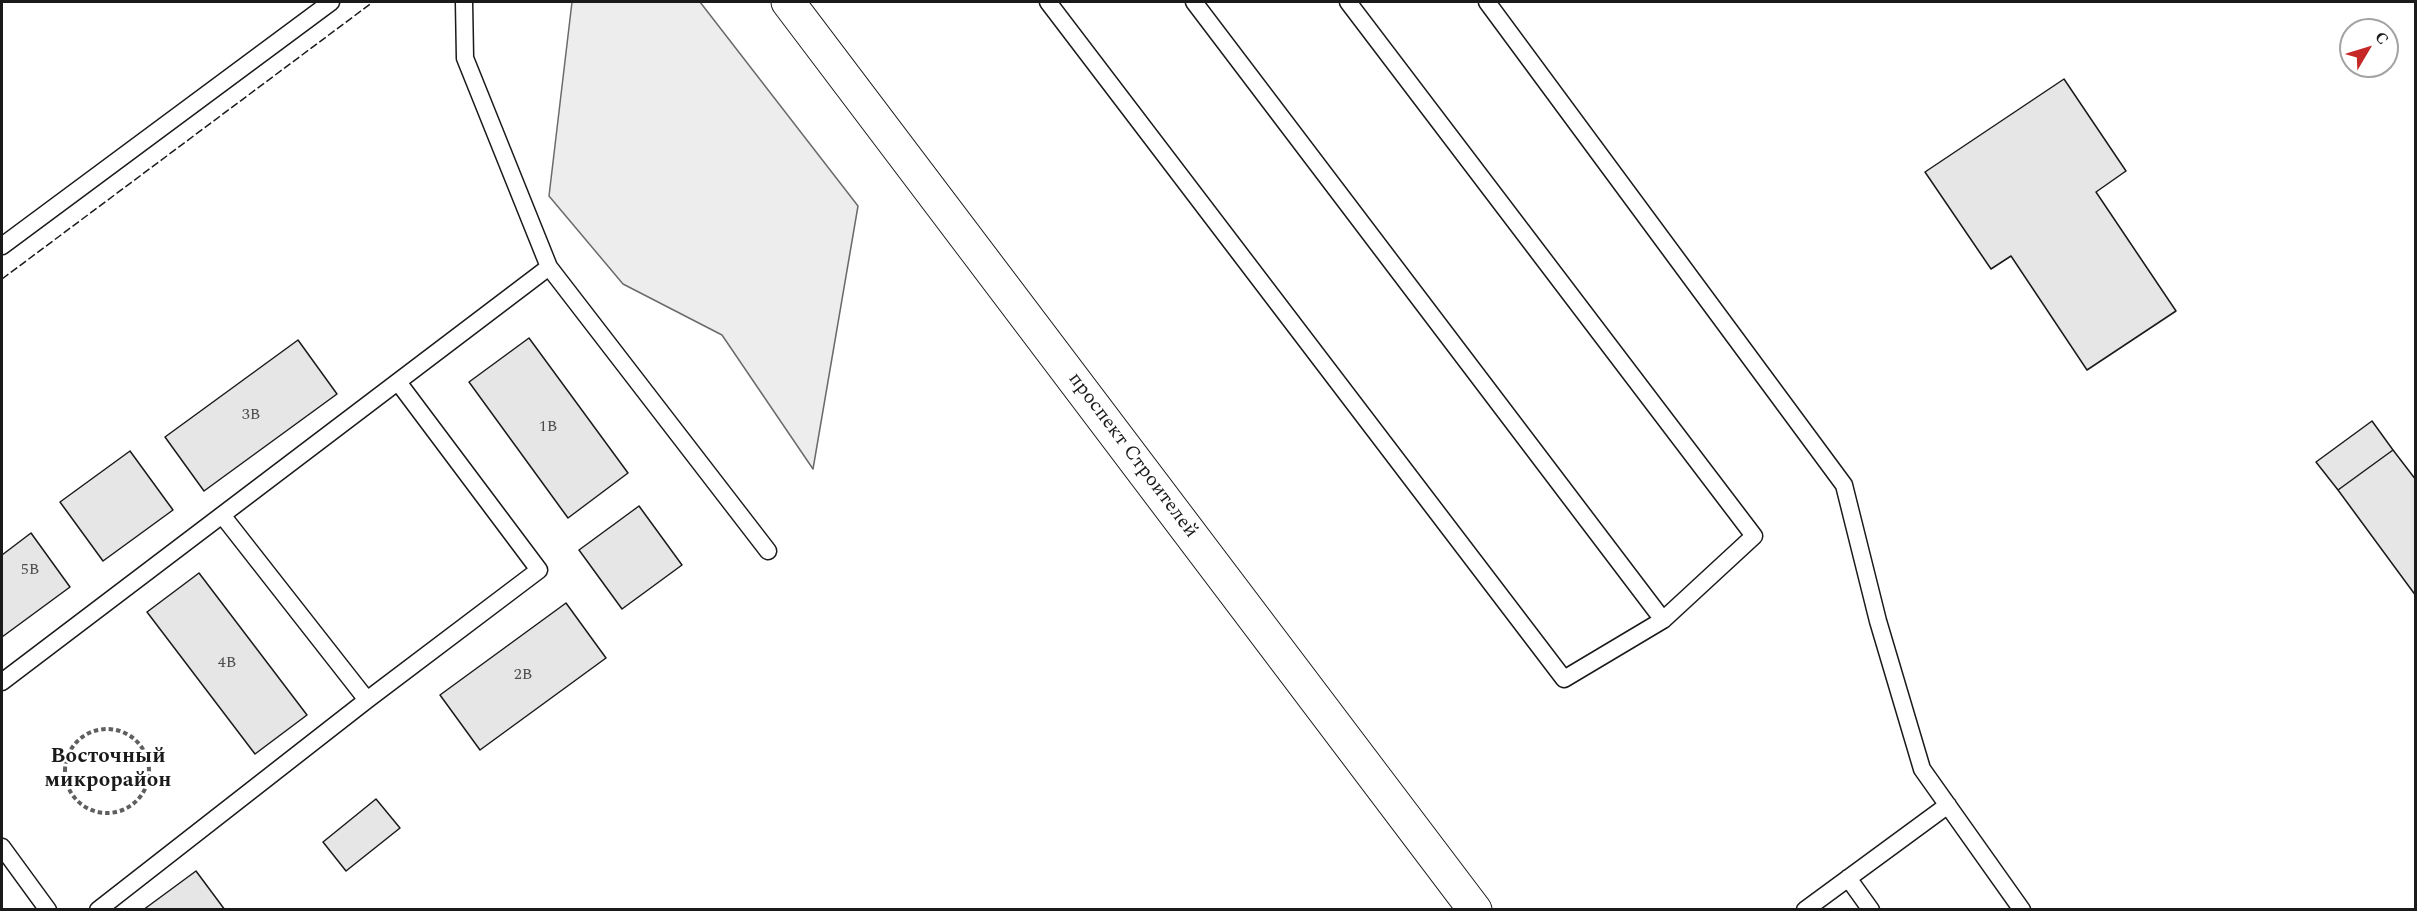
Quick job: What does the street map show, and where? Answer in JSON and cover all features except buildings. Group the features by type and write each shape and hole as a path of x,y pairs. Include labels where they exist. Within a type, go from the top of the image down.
{"street":[{"name":"проспект Строителей","path":"788,2 1475,909"}],"lane":[{"path":"2,246 332,2"},
{"path":"464,2 465,58 549,267 768,551"},
{"path":"1047,2 1564,679 1663,620 1754,536 1348,2"},
{"path":"1194,2 1663,620"},
{"path":"1487,2 1844,485 1878,621 1922,769 2022,909"},
{"path":"2,682 549,267"},
{"path":"98,909 539,570 398,382"},
{"path":"222,515 367,700"},
{"path":"1805,909 1948,806"},
{"path":"2,847 48,909"},
{"path":"1848,878 1871,909"}],"path":[{"path":"103,728 125,732 134,739 142,746 150,767 146,789 132,807 111,814 88,810 71,796 64,775 67,753 82,735 103,728"}],"shaded area":[{"path":"572,2 700,2 858,206 813,469 722,335 623,284 549,196"}],"fence":[{"path":"2,279 373,2"}],"district":[{"name":"Восточный микрорайон","path":"108,770"}]}
